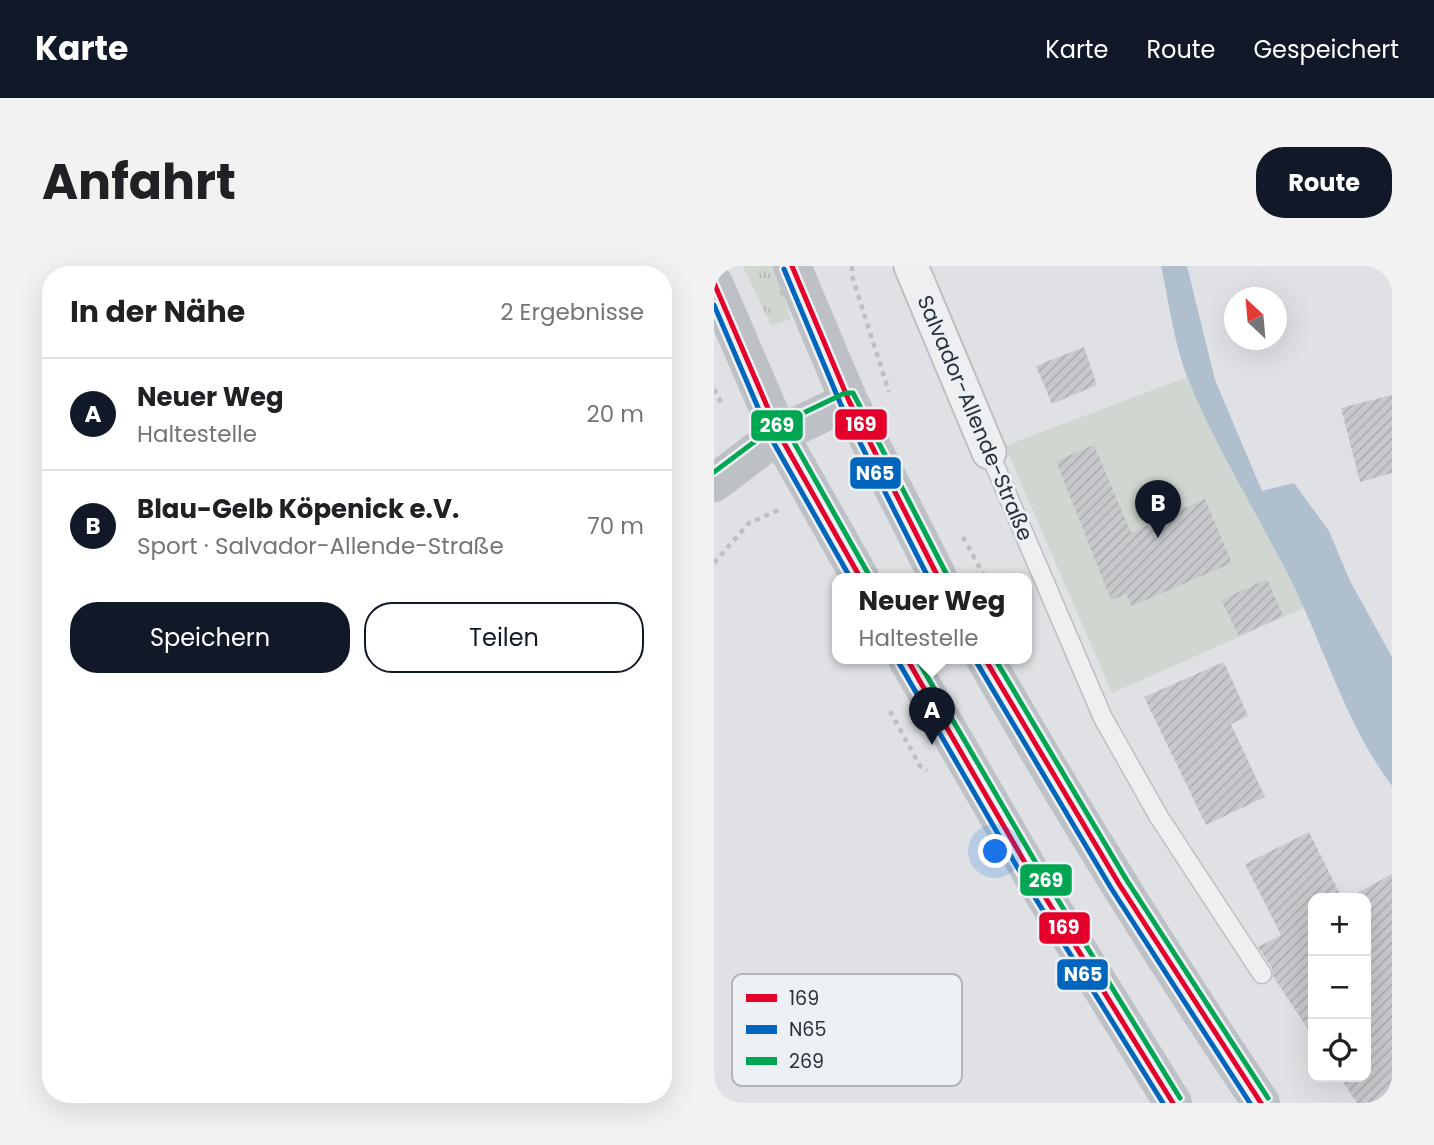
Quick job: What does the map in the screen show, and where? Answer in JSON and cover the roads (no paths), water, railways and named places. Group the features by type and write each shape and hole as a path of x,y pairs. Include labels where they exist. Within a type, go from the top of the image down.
{"main road":[{"path":"792,266 849,401 936,573"},
{"path":"714,283 779,434 858,573"},
{"path":"714,483 779,434 849,401"},
{"path":"910,664 1042,892 1173,1103"},
{"path":"988,664 1086,834 1180,984 1261,1103"}],"street":[{"name":"Salvador-Allende-Straße","path":"911,266 989,452"}],"lane":[{"name":"Salvador-Allende-Straße","path":"989,452 1102,718 1159,817 1262,974"}],"water":[{"path":"1161,266 1187,266 1215,380 1262,491 1294,483 1329,531 1350,581 1392,657 1392,786 1353,721 1303,606 1229,465 1188,379 1172,323"}],"place":[{"name":"Blau-Gelb Köpenick e.V.","path":"1158,538"},
{"name":"Neuer Weg","path":"932,745"}]}
